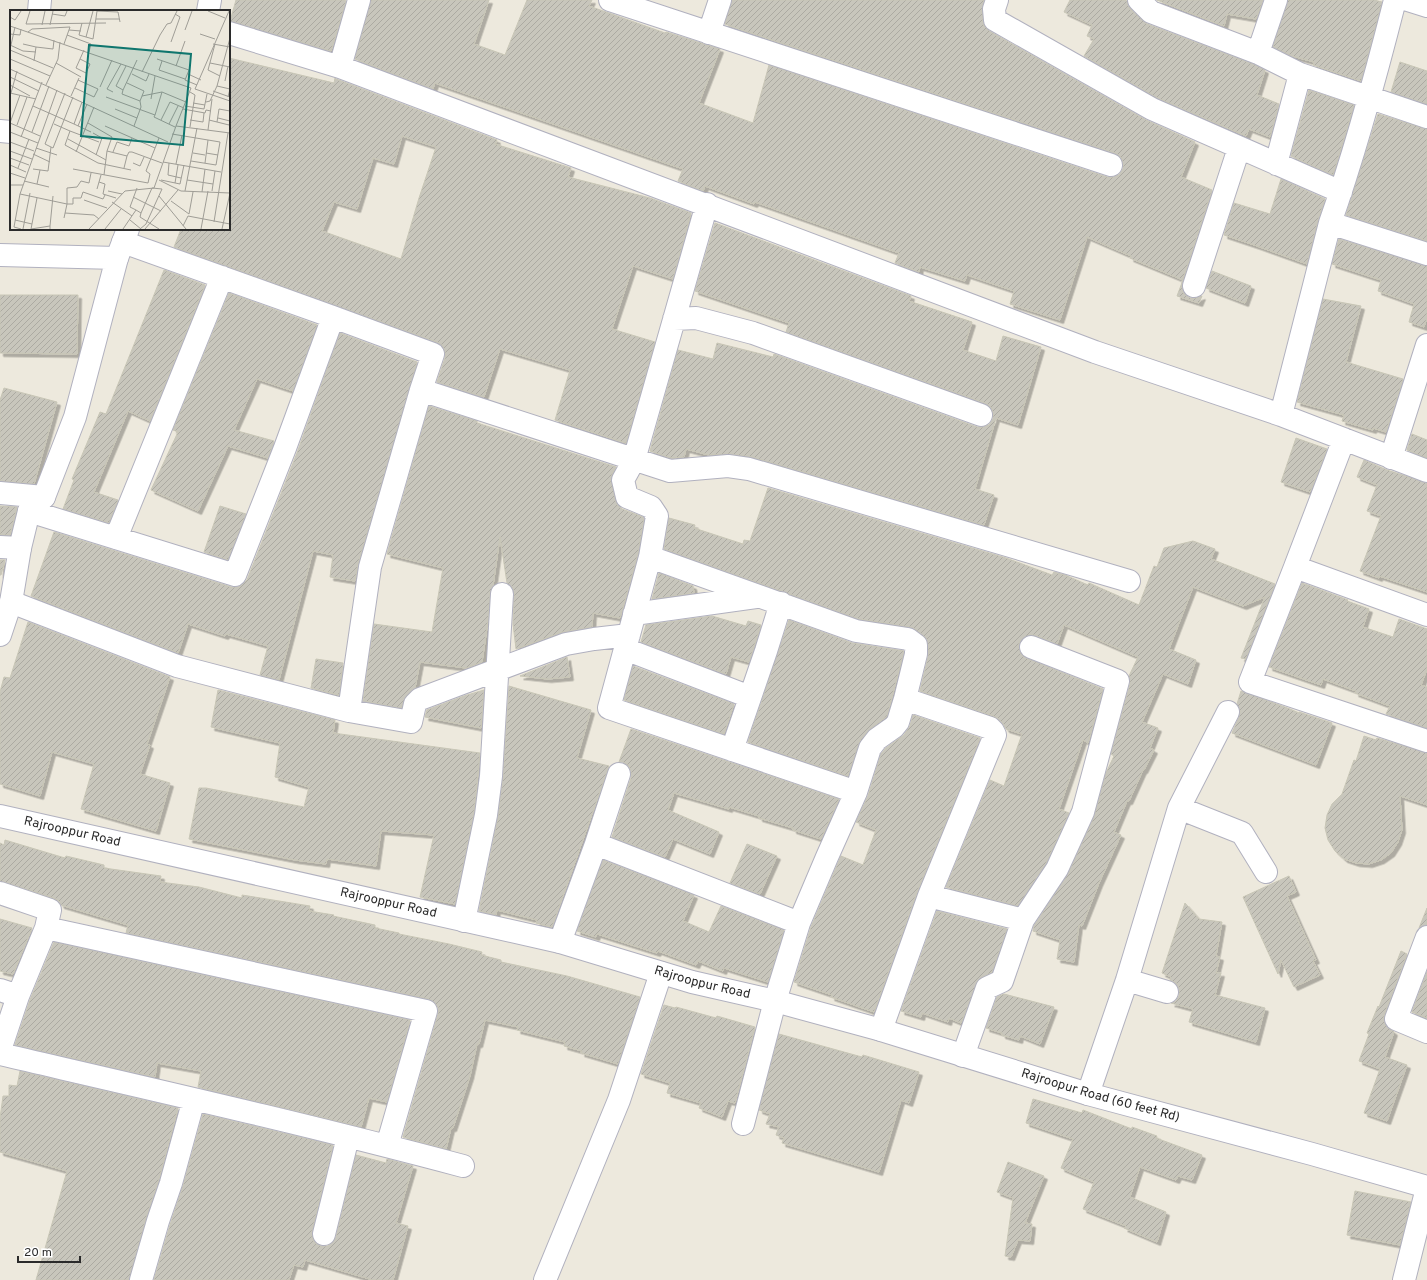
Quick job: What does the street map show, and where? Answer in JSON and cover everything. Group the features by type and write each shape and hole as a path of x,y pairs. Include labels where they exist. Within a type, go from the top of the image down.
{"street":[{"path":"39,10 40,0"},
{"path":"208,10 210,0"},
{"path":"340,67 359,0"},
{"path":"610,0 1111,165"},
{"path":"709,33 720,0"},
{"path":"997,0 994,9 995,20 1152,108 1239,148 1341,192"},
{"path":"1139,0 1152,12 1258,53 1300,74 1427,117"},
{"path":"1258,53 1276,0"},
{"path":"1281,415 1330,223 1370,97 1395,0"},
{"path":"1408,0 1427,6"},
{"path":"230,33 340,67 707,204 1095,352 1281,415 1427,472"},
{"path":"1276,164 1300,74"},
{"path":"0,131 10,132"},
{"path":"1194,286 1239,148"},
{"path":"707,204 634,460 623,480 627,497 651,507 657,516 650,557 609,708 856,792"},
{"path":"1330,223 1427,254"},
{"path":"0,635 11,602 10,547 37,504 75,416 123,243"},
{"path":"0,255 123,243 333,316 433,354 421,390 370,567 348,711"},
{"path":"116,538 222,277"},
{"path":"0,493 37,504 116,538 235,575 285,448 333,316"},
{"path":"674,319 696,318 753,333 981,415"},
{"path":"1391,458 1427,345"},
{"path":"421,390 670,471 728,466 749,469 1129,581"},
{"path":"1344,439 1250,682 1427,741"},
{"path":"650,557 856,630 908,639 916,645 916,654 906,699 898,722 894,727 877,739 870,748 856,792 799,923 775,1001 743,1124"},
{"path":"1295,567 1427,615"},
{"path":"464,921 486,815 491,776 502,594"},
{"path":"634,614 760,596"},
{"path":"11,602 177,666 348,711 411,722 415,704 420,700 566,644 594,639 627,642 750,697"},
{"path":"732,750 781,603"},
{"path":"963,1056 987,988 1002,982 1023,920 1057,870 1083,812 1118,681 1031,647"},
{"path":"881,1030 929,896 995,735 990,728 906,699"},
{"path":"1088,1094 1127,980 1179,808 1228,712"},
{"path":"560,942 596,844 619,774"},
{"path":"1179,808 1242,833 1266,872"},
{"name":"Rajrooppur Road","path":"0,816 560,942 692,982 775,1001"},
{"path":"596,844 799,923"},
{"path":"0,893 50,910 46,928 9,993 0,1050"},
{"path":"929,896 1023,920"},
{"path":"46,928 426,1011 387,1146"},
{"path":"1427,937 1396,1019 1427,1032"},
{"path":"545,1280 619,1100 661,973"},
{"path":"1127,980 1167,992"},
{"name":"Rajroopur Road (60 feet Rd)","path":"775,1001 881,1030 1088,1094 1312,1154 1427,1187"},
{"path":"0,1054 194,1099 463,1166"},
{"path":"141,1280 171,1183 194,1099"},
{"path":"324,1234 348,1137"},
{"path":"1404,1280 1427,1187"}],"building":[{"path":"236,0 346,1 331,51 230,21"},
{"path":"371,0 489,0 474,44 505,55 527,0 592,0 589,6 665,33 666,32 720,49 699,103 753,123 769,65 1107,177 1119,175 1123,169 1123,163 1121,157 1115,153 725,24 732,0 984,0 982,10 983,21 984,26 989,31 1146,120 1195,142 1181,177 1212,190 1183,280 1130,258 1131,256 1087,237 1060,320 1010,304 1014,291 967,275 965,281 920,267 919,272 895,263 899,253 755,202 754,204 705,186 703,191 678,181 683,169 435,83 433,89 355,59"},
{"path":"1070,0 1127,1 1130,9 1147,24 1253,64 1265,70 1257,95 1279,104 1270,137 1249,129 1246,136 1158,98 1084,56 1094,39 1087,36 1092,25 1064,12"},
{"path":"1157,0 1263,0 1256,19 1227,14 1224,26"},
{"path":"1288,0 1374,0 1382,2 1361,81 1313,65 1314,62 1292,56 1273,47"},
{"path":"230,58 334,83 335,78 497,140 495,144 571,168 568,177 650,198 691,213 673,279 633,266 612,329 655,342 626,443 555,420 570,370 500,349 484,397 437,382 445,358 445,352 443,346 437,342 174,247 181,230 230,230","holes":["402,136 436,147 401,259 322,231 334,202 357,209 373,158 394,164"]},
{"path":"1400,62 1427,71 1427,104 1391,92"},
{"path":"1309,90 1354,105 1333,175 1291,156"},
{"path":"1378,114 1427,129 1427,241 1346,215"},
{"path":"1281,179 1325,199 1307,264 1224,235 1234,203 1270,214"},
{"path":"715,223 911,296 909,301 972,322 963,350 996,361 1003,336 1041,347 1018,425 996,418 975,489 994,495 984,525 752,457 730,454 709,455 686,449 684,457 671,458 650,451 678,350 713,359 717,343 773,357 774,354 977,427 989,425 993,419 991,407 985,403 786,332 789,323 695,291"},
{"path":"1339,239 1427,266 1427,318 1424,327 1409,322 1414,304 1378,291 1381,280 1332,264"},
{"path":"164,270 205,285 150,421 128,411 94,492 118,500 109,523 63,509 74,480 72,479 100,412 106,414"},
{"path":"1212,271 1251,286 1245,303 1206,288"},
{"path":"1182,283 1184,294 1190,298 1202,296 1199,303 1177,296"},
{"path":"229,293 317,325 293,391 257,379 234,430 274,441 268,458 228,446 198,511 151,490 178,432 173,430"},
{"path":"0,295 78,295 77,354 0,353"},
{"path":"1323,299 1361,306 1346,362 1403,379 1386,432 1373,428 1373,430 1342,421 1344,415 1297,402"},
{"path":"340,333 417,362 358,564 355,581 330,577 333,555 313,551 279,680 260,675 268,646 226,634 225,636 188,624 178,653 31,596 54,532 231,587 238,587 243,584 247,580 297,453"},
{"path":"4,388 57,402 34,484 0,481 0,400"},
{"path":"429,406 477,421 477,423 616,467 612,474 611,482 617,505 622,509 643,517 644,519 638,554 620,618 593,613 592,627 562,632 516,649 513,624 514,594 513,588 507,583 500,537 493,586 490,593 488,621 482,662 466,668 420,662 415,688 406,696 401,708 363,701 374,624 432,632 443,568 387,554"},
{"path":"1412,434 1427,440 1427,458 1407,450"},
{"path":"1296,438 1327,449 1310,492 1281,482"},
{"path":"1364,460 1387,470 1427,483 1427,592 1360,571 1381,516 1367,511 1377,485 1357,477"},
{"path":"768,488 1006,558 1052,575 1054,572 1065,575 1088,585 1089,583 1139,605 1154,566 1157,567 1164,548 1193,541 1215,549 1211,559 1275,584 1246,659 1241,658 1265,597 1243,606 1193,587 1169,649 1196,660 1188,684 1163,674 1142,722 1158,728 1150,748 1154,750 1129,801 1127,801 1114,832 1121,835 1099,883 1082,926 1079,925 1074,962 1057,959 1060,940 1033,931 1034,926 1068,874 1094,817 1106,773 1114,756 1111,754 1130,684 1129,676 1138,657 1064,625 1057,644 1035,635 1029,635 1023,638 1019,643 1019,648 1021,654 1026,658 1103,689 1088,743 1083,740 1059,809 1069,813 1046,863 1018,906 946,887 990,780 1004,786 1022,734 1006,729 1002,722 994,716 920,691 928,657 928,645 927,639 915,629 859,619 664,549 669,518 695,525 694,528 743,544 744,540 750,541"},
{"path":"0,506 17,507 10,535 0,535"},
{"path":"220,506 246,514 228,560 204,552"},
{"path":"0,560 5,560 1,575 0,575"},
{"path":"659,573 693,586 694,593 652,599"},
{"path":"1302,583 1369,609 1363,627 1393,637 1399,619 1427,629 1427,669 1421,685 1427,687 1427,728 1386,714 1390,706 1355,693 1356,691 1323,679 1321,685 1269,667"},
{"path":"712,616 746,626 748,621 761,625 749,662 731,657 726,674 641,642 646,625"},
{"path":"789,620 852,643 904,651 887,716 870,729 860,740 848,776 748,742"},
{"path":"28,622 170,677 147,744 150,745 140,774 170,783 156,831 81,809 94,764 52,752 40,796 0,784 0,692 4,677 10,678"},
{"path":"567,657 570,677 548,679 520,676"},
{"path":"316,659 343,663 339,695 311,688"},
{"path":"633,666 734,704 724,734 624,700"},
{"path":"509,686 591,710 577,758 609,766 552,927 536,923 537,920 497,910 496,915 479,911 498,817 503,777"},
{"path":"218,690 335,720 333,733 480,753 474,813 455,904 420,897 434,835 381,831 376,866 327,859 326,864 295,860 189,839 199,788 206,788 304,807 309,787 275,777 280,743 211,727"},
{"path":"484,690 481,728 425,717 427,710"},
{"path":"1241,691 1299,713 1332,723 1316,765 1232,733 1239,717 1240,711 1237,704"},
{"path":"913,715 980,738 917,892 874,1012 794,982 811,927 841,856 863,865 876,830 856,822 868,796 881,754 886,748 904,735 910,726"},
{"path":"631,729 839,799 821,839 793,830 793,828 759,818 759,816 674,793 668,810 719,832 710,854 673,839 665,857 612,837 631,778 629,766 623,762 619,762"},
{"path":"1364,736 1376,740 1377,738 1427,753 1427,805 1400,796 1402,830 1398,842 1391,853 1381,860 1369,864 1356,863 1344,859 1335,851 1328,840 1325,828 1327,815 1332,804 1342,794 1354,760 1356,761"},
{"path":"5,840 65,858 66,856 104,865 104,868 161,876 160,882 199,887 242,898 242,895 310,906 309,911 334,915 333,916 375,925 375,928 399,934 482,952 481,955 501,960 501,962 567,976 640,997 618,1064 581,1053 582,1051 564,1046 565,1042 517,1030 518,1027 485,1020 479,1044 477,1044 470,1076 453,1128 451,1128 446,1149 403,1137 438,1014 438,1007 434,1002 429,999 126,933 128,925 61,905 59,901 54,898 0,881 0,843 4,845"},
{"path":"747,844 777,856 760,894 730,883"},
{"path":"603,860 694,895 683,921 709,932 721,906 784,930 768,982 724,968 723,971 698,961 696,965 658,951 657,953 597,934 596,937 577,931"},
{"path":"1289,876 1296,892 1287,896 1316,960 1313,961 1320,975 1294,987 1281,960 1278,974 1243,897"},
{"path":"1185,903 1199,919 1222,922 1216,956 1220,957 1216,973 1221,973 1215,995 1265,1008 1256,1042 1189,1022 1193,1009 1171,1003 1176,1001 1179,996 1179,989 1176,983 1170,980 1171,977 1162,973"},
{"path":"1427,908 1427,925 1419,928"},
{"path":"937,911 1007,929 992,972 978,980 961,1023 949,1018 948,1022 922,1013 921,1017 901,1011"},
{"path":"0,919 32,928 13,974 0,971"},
{"path":"54,942 410,1020 387,1102 369,1098 361,1127 198,1087 201,1071 157,1063 155,1077 15,1045 30,1000"},
{"path":"1401,951 1407,954 1384,1015 1386,1026 1394,1032 1385,1057 1407,1065 1387,1121 1364,1113 1380,1069 1359,1061 1369,1034 1367,1033"},
{"path":"1427,972 1427,1018 1412,1012"},
{"path":"1004,994 1054,1007 1040,1044 1020,1036 1019,1040 1002,1035 1002,1033 986,1028 997,997"},
{"path":"664,1005 716,1018 717,1016 755,1027 735,1103 728,1101 722,1117 699,1108 701,1103 667,1093 670,1083 641,1074"},
{"path":"779,1034 862,1057 863,1055 919,1072 909,1103 901,1100 879,1172 782,1143 784,1138 776,1135 779,1127 766,1124 770,1114 759,1110"},
{"path":"20,1071 178,1108 129,1280 36,1280 67,1171 0,1152 0,1118 3,1096 9,1096 9,1085 17,1086"},
{"path":"1033,1099 1082,1113 1083,1110 1132,1129 1132,1127 1157,1136 1156,1138 1202,1155 1192,1180 1178,1176 1176,1180 1140,1167 1130,1197 1166,1212 1157,1242 1124,1228 1126,1226 1083,1209 1094,1182 1061,1168 1073,1139 1026,1123"},
{"path":"203,1114 333,1145 312,1231 312,1237 315,1243 321,1246 328,1246 336,1237 356,1155 386,1163 387,1159 413,1166 396,1223 408,1226 393,1280 373,1280 305,1260 303,1267 294,1265 289,1280 154,1280 183,1186"},
{"path":"1008,1162 1044,1176 1025,1223 1032,1224 1030,1241 1018,1240 1011,1257 1005,1256 1013,1198 997,1192"},
{"path":"1355,1191 1411,1202 1400,1245 1347,1235"}]}
